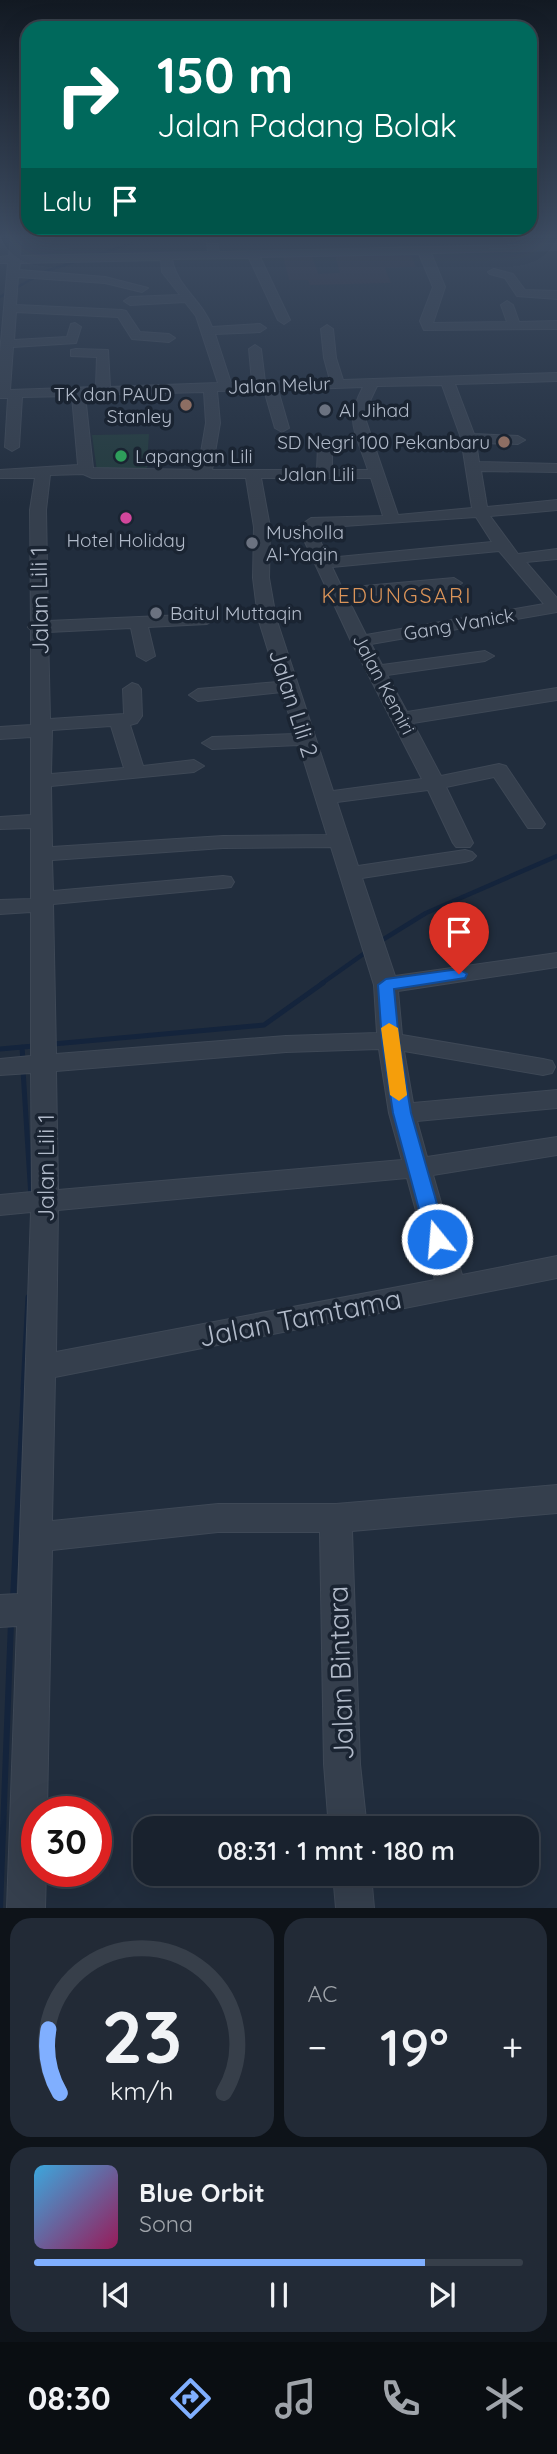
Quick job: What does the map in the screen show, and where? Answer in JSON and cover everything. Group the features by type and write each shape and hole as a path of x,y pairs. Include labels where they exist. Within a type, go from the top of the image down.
{"street":[{"path":"7,326 6,394 12,447"},
{"path":"129,326 136,336 169,338"},
{"path":"204,475 218,387 205,326"},
{"path":"430,326 511,326"},
{"path":"7,344 72,340 75,327"},
{"path":"207,331 260,328"},
{"path":"327,328 330,358 338,384"},
{"path":"255,349 264,386 282,428"},
{"path":"76,353 103,353 103,390"},
{"name":"Jalan Melur","path":"6,394 557,377"},
{"path":"447,381 468,438 480,512 509,552 557,606"},
{"path":"372,383 358,414 375,474 392,520"},
{"path":"42,480 46,471 86,469 78,391"},
{"path":"468,438 518,440"},
{"path":"324,474 325,446"},
{"path":"473,466 557,468"},
{"name":"Jalan Lili","path":"86,469 88,473 99,475 375,474"},
{"path":"0,474 42,480"},
{"name":"Jalan Lili 2","path":"253,474 262,527 261,578 267,618 386,985"},
{"path":"11,488 42,480"},
{"name":"Jalan Lili 1","path":"26,1908 18,1610 36,1537 42,1367 21,1203 41,1054 42,727 37,627 42,480"},
{"name":"Jalan Kemiri","path":"348,873 404,867 464,850 436,783 337,593 306,527 308,523 392,520 557,505"},
{"path":"323,563 509,552 557,554"},
{"path":"337,593 454,583"},
{"name":"Gang Vanick","path":"360,641 557,606"},
{"path":"37,627 207,619"},
{"path":"139,624 146,656"},
{"path":"376,671 485,656"},
{"path":"198,695 289,686"},
{"path":"0,733 42,727 119,722 133,716 132,689"},
{"path":"402,719 557,694"},
{"path":"119,722 135,773"},
{"path":"212,743 306,739"},
{"path":"42,781 194,766"},
{"path":"324,798 436,783 499,770 535,824"},
{"path":"0,823 42,821"},
{"path":"43,854 223,842 338,841"},
{"path":"0,908 223,882"},
{"path":"451,1286 402,1113 390,1041 386,985 557,960"},
{"path":"0,1067 41,1054 390,1041 543,1067"},
{"path":"402,1113 557,1099"},
{"path":"21,1203 416,1168 557,1146"},
{"name":"Jalan Tamtama","path":"42,1367 363,1307 451,1286 557,1266"},
{"path":"36,1537 218,1518 336,1518 557,1499"},
{"name":"Jalan Bintara","path":"336,1518 342,1764 347,1816"},
{"path":"353,1886 355,1908"}],"green space":[{"name":"Lapangan Lili","path":"149,434 146,478 98,479 92,435"}],"waterway":[{"path":"379,942 426,913 557,856"},
{"path":"321,984 369,950"},
{"path":"53,1044 264,1025 323,983"},
{"path":"22,1047 34,1046"},
{"path":"0,1049 22,1047"},
{"path":"22,1047 23,1061"},
{"path":"23,1070 31,1197"},
{"path":"23,1389 28,1297"},
{"path":"13,1599 24,1387"},
{"path":"0,1908 11,1622"}],"slow traffic":[{"path":"389,1028 399,1095"}],"place":[{"name":"TK dan PAUD Stanley","path":"186,405"},
{"name":"Al Jihad","path":"325,410"},
{"name":"SD Negri 100 Pekanbaru","path":"504,442"},
{"name":"Lapangan Lili","path":"121,456"},
{"name":"Hotel Holiday","path":"126,518"},
{"name":"Musholla Al-Yaqin","path":"252,543"},
{"name":"Baitul Muttaqin","path":"156,613"}],"district":[{"name":"KEDUNGSARI","path":"397,595"}],"route":[{"path":"437,1239 402,1113 390,1041 386,985 459,974"}]}
